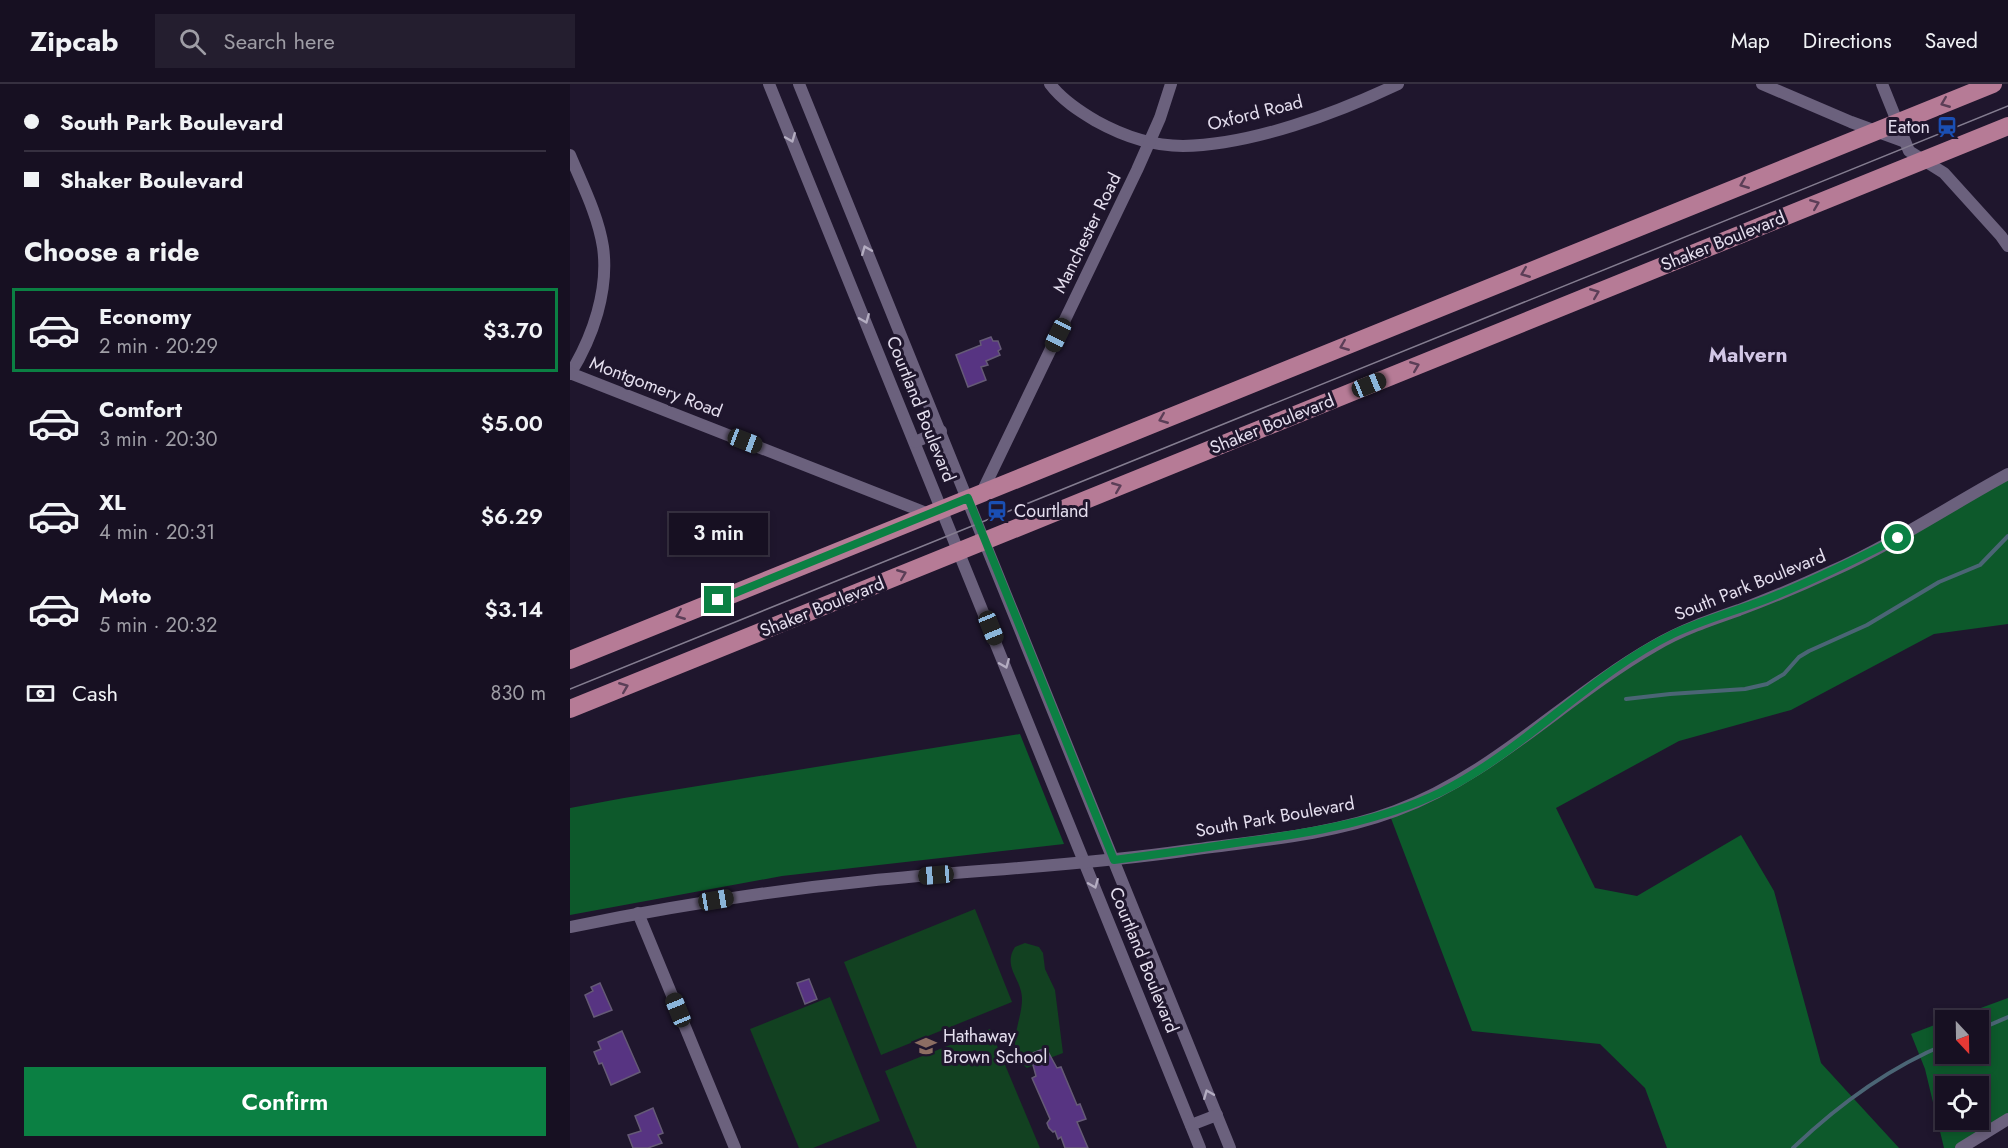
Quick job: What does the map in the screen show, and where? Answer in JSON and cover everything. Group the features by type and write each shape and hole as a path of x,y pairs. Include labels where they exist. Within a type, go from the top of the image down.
{"main road":[{"path":"570,660 1994,84"},
{"name":"Shaker Boulevard","path":"570,709 2008,126"}],"street":[{"name":"Courtland Boulevard","path":"769,84 915,442 936,511 960,551 1200,1148"},
{"name":"Courtland Boulevard","path":"799,84 941,431 975,495 985,540 1230,1148"},
{"name":"Oxford Road","path":"1050,84 1067,102 1123,134 1149,142 1181,146 1201,145 1256,135 1322,115 1398,84"},
{"name":"Manchester Road","path":"975,495 1149,142 1171,84"},
{"path":"1762,84 1851,122 1903,141"},
{"path":"1882,84 1903,141 1909,151 1944,173 2008,246"},
{"path":"570,155 593,212 603,245 604,258 600,304 595,321 582,353 570,373"},
{"name":"Montgomery Road","path":"570,373 936,511"},
{"path":"915,442 941,431"},
{"name":"South Park Boulevard","path":"570,927 735,897 867,881 1114,860 1336,827 1394,812 1441,791 1486,765 1627,661 1674,634 1768,599 1836,570 1898,538 2008,474"},
{"path":"638,913 735,1148"},
{"path":"1191,1125 1217,1115"},
{"path":"1961,1148 2008,1119"}],"green space":[{"path":"2008,475 2008,624 1934,634 1791,710 1679,741 1556,808 1595,888 1637,896 1741,835 1774,891 1821,1063 1899,1148 1667,1148 1645,1088 1600,1044 1472,1031 1389,813 1441,791 1627,661 1768,599"},
{"path":"1020,734 1064,844 782,876 570,915 570,808"},
{"path":"975,909 1012,1002 881,1055 844,962"},
{"path":"1025,943 1039,947 1043,953 1045,969 1055,990 1063,1053 1050,1058 1046,1048 1030,1054 1034,1065 1027,1068 1016,1053 1016,1036 1022,999 1011,961 1015,947"},
{"path":"830,997 880,1121 813,1148 799,1148 750,1029"},
{"path":"2008,998 2008,1119 1961,1148 1944,1148 1940,1130 1989,1130 1989,1076 1935,1076 1935,1111 1925,1069 1911,1034 1935,1025 1935,1064 1989,1064 1989,1010 1975,1010"},
{"path":"990,1029 1040,1148 917,1148 885,1071"}],"building":[{"path":"991,337 993,341 998,341 1001,349 998,351 1000,355 986,361 988,365 981,367 986,380 968,387 956,355 981,345 980,341"},
{"path":"809,979 817,999 805,1004 797,983"},
{"path":"600,983 612,1010 594,1017 585,995 593,991 591,987"},
{"path":"622,1031 640,1072 611,1085 602,1063 599,1064 594,1052 601,1049 598,1042"},
{"path":"1046,1048 1057,1068 1061,1067 1077,1105 1080,1104 1086,1119 1077,1122 1088,1148 1065,1148 1061,1137 1058,1139 1055,1131 1049,1128 1047,1123 1050,1119 1032,1078 1036,1076 1030,1054"},
{"path":"653,1108 663,1133 658,1135 662,1143 648,1148 633,1148 628,1135 641,1131 635,1116"}],"waterway":[{"path":"1626,699 1745,689 1767,684 1784,674 1799,657 1809,651 1867,625 1939,582 1980,565 2008,536"},
{"path":"1989,1025 2008,1017"},
{"path":"1793,1148 1865,1089 1904,1064 1935,1049"}],"tram line":[{"path":"570,689 2008,106"}],"place":[{"name":"Eaton","path":"1947,127"},
{"name":"Courtland","path":"997,511"},
{"name":"Hathaway Brown School","path":"926,1046"}],"district":[{"name":"Malvern","path":"1748,355"}],"route":[{"path":"718,600 968,498 1114,860 1294,835 1394,812 1441,791 1486,765 1627,661 1674,634 1799,586 1898,538"}]}
